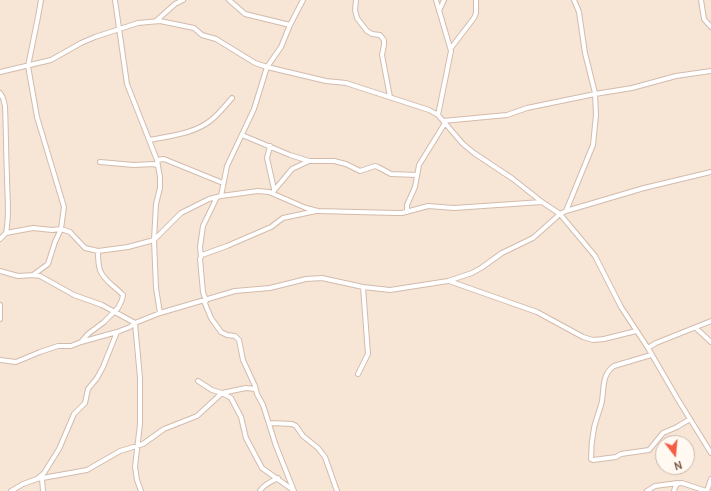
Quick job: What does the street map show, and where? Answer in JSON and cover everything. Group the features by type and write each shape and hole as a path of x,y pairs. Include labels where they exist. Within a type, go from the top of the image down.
{"street":[{"path":"33,275 48,264 61,229 64,207 37,117 28,66 40,0"},
{"path":"115,0 127,84 158,166 160,182 156,204 154,240 156,288 160,313"},
{"path":"156,21 175,4 184,0"},
{"path":"229,0 245,14 290,25"},
{"path":"294,490 276,446 270,423 255,389 256,386 243,360 239,340 236,336 227,335 221,332 211,318 203,292 200,247 203,226 219,197 227,166 259,96 267,67 281,47 303,0"},
{"path":"356,0 355,13 357,18 367,32 380,35 384,40 382,55 390,96"},
{"path":"436,0 451,48 451,58 438,115"},
{"path":"439,11 444,0"},
{"path":"451,48 474,18 476,13 476,0"},
{"path":"566,211 593,145 596,115 595,94 585,53 579,12 574,0"},
{"path":"701,0 704,19 711,27"},
{"path":"0,72 51,60 81,43 138,22 156,21 192,27 202,35 216,39 255,63 267,67 326,81 346,83 390,96 429,110 438,115 474,153 513,179 560,214 595,256 621,307 648,348 711,453"},
{"path":"444,122 507,115 527,108 595,94 621,91 676,76 711,71"},
{"path":"0,93 5,103 9,204 6,233 0,239"},
{"path":"149,140 189,131 203,126 215,117 232,98"},
{"path":"407,212 407,205 415,187 419,165 444,122"},
{"path":"0,130 6,132"},
{"path":"242,135 310,161 334,161 346,164 360,171 375,166 391,174 416,175"},
{"path":"270,146 267,158 273,191"},
{"path":"157,160 164,160 223,183"},
{"path":"273,191 292,169 310,161"},
{"path":"100,162 134,165 152,163 158,166"},
{"path":"0,360 16,362 58,346 71,346 117,332 160,313 242,290 270,288 314,278 322,278 363,287 393,290 448,281 472,273 502,252 533,238 560,214 566,211 644,188 711,172"},
{"path":"6,233 33,228 52,230 61,229 70,232 85,248 98,251 128,247 154,240 181,214 209,199 219,197 258,191 273,191 306,208 318,211"},
{"path":"201,257 204,253 227,246 271,227 286,217 318,211 396,213 407,212 428,206 454,208 542,202"},
{"path":"81,342 119,307 123,295 105,279 100,272 98,266 98,251"},
{"path":"0,271 18,276 33,275 43,277 74,295 98,304 135,324"},
{"path":"448,281 537,312 593,340 604,339 636,331"},
{"path":"358,374 368,354 363,287"},
{"path":"0,305 0,319"},
{"path":"648,348 656,343 711,321"},
{"path":"135,324 140,378 140,424 135,466 137,480 141,491"},
{"path":"696,328 711,342"},
{"path":"39,479 59,449 74,414 85,403 88,389 97,378 103,367 117,332"},
{"path":"651,355 614,366 609,369 604,380 602,401 594,429 591,445 591,459 616,457 621,454 649,450 663,433 690,419"},
{"path":"198,381 212,390 231,398 239,411 246,438 262,468 265,472 278,478 294,490"},
{"path":"11,491 23,484 39,479 87,470 120,451 143,444 164,429 197,416 222,393 246,388 255,389"},
{"path":"270,423 292,424 296,426 303,436 318,448 325,457 337,491"},
{"path":"260,491 263,486 278,478"},
{"path":"39,479 43,491"},
{"path":"647,491 655,486 682,483 707,491 711,480"},
{"path":"674,491 675,486 678,483"}],"shaded area":[{"path":"0,0 711,0 711,491 0,491"}]}
